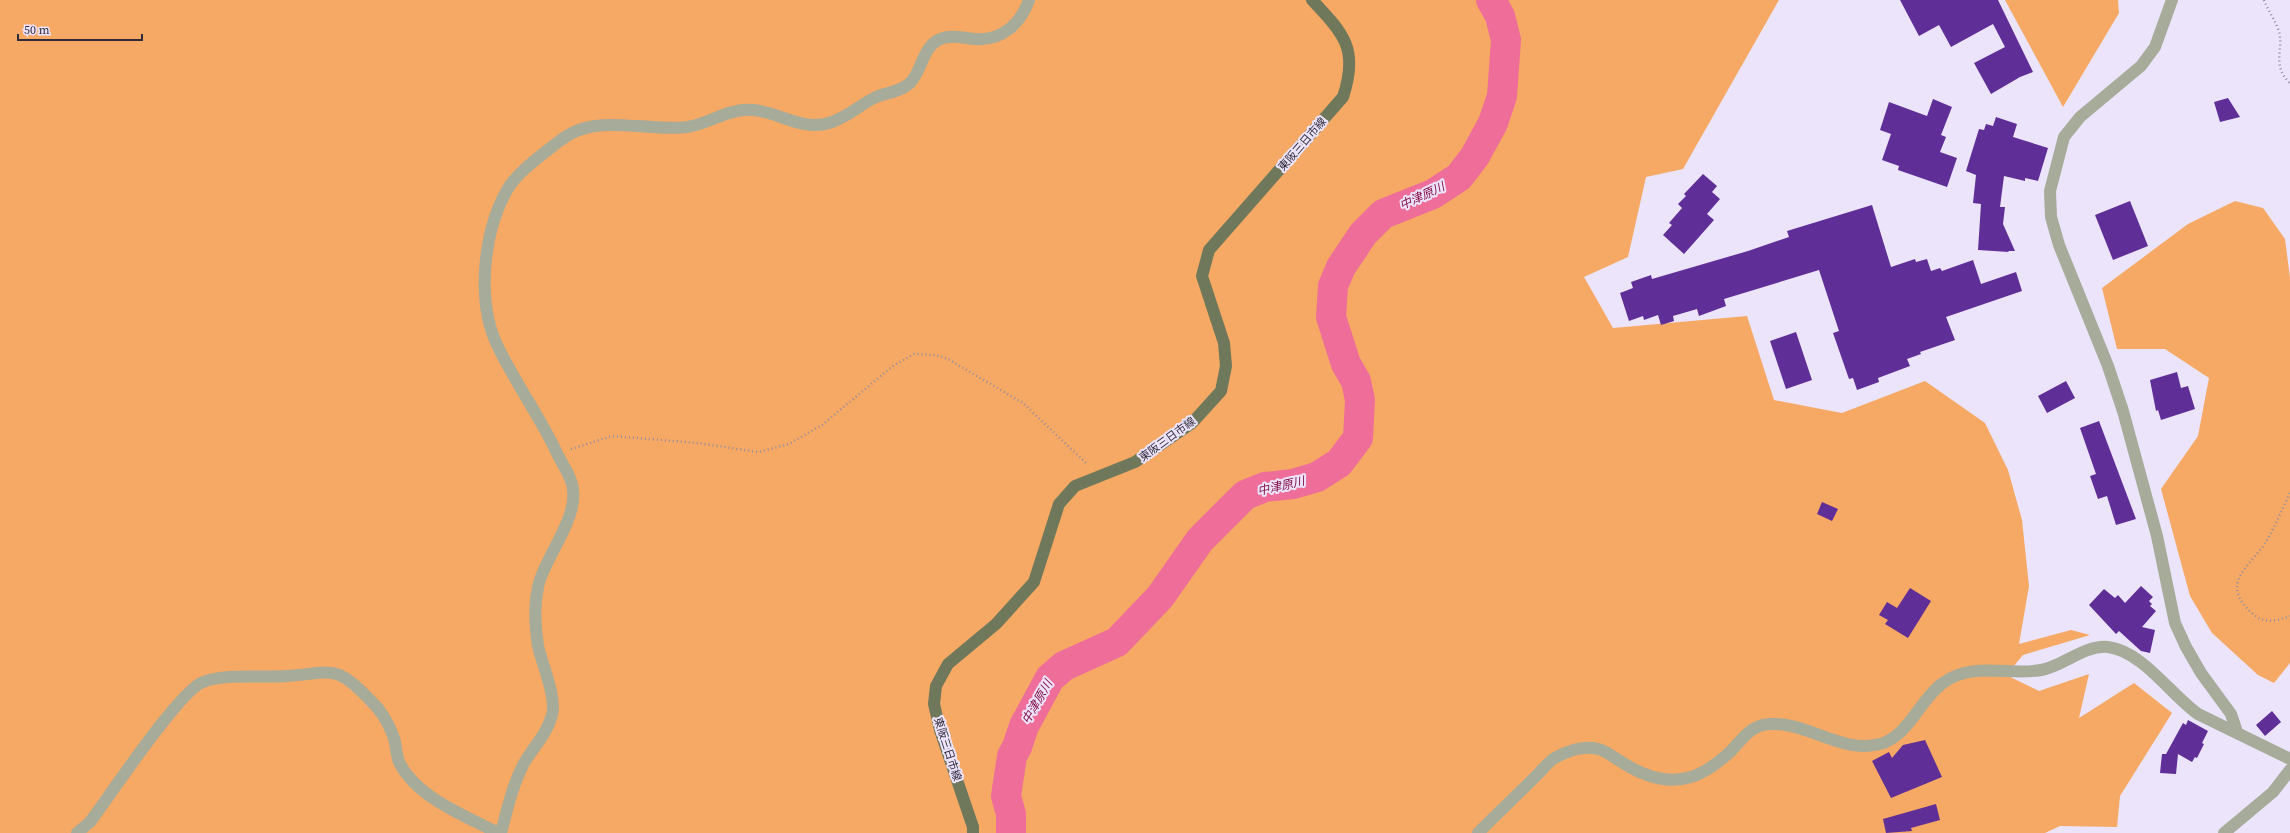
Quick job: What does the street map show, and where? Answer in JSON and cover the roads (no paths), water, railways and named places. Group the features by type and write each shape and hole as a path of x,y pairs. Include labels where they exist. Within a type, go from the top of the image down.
{"main road":[{"name":"東阪三日市線","path":"972,833 973,826 940,730 934,704 936,686 948,664 996,624 1034,582 1059,504 1075,486 1099,475 1135,462 1192,423 1221,391 1226,366 1224,343 1202,276 1209,250 1343,97 1350,75 1349,55 1339,29 1312,0"}],"street":[{"path":"501,833 514,784 525,760 548,729 554,710 538,644 535,612 538,587 544,569 564,531 573,498 573,485 543,423 497,346 489,322 486,289 490,228 509,187 526,166 571,134 588,127 606,125 671,128 691,127 723,114 740,110 778,115 801,124 813,126 838,120 872,98 899,90 912,81 929,46 941,38 959,36 978,39 996,36 1016,24 1029,0"},
{"path":"2172,0 2156,47 2141,66 2080,117 2064,138 2050,191 2051,217 2059,245 2108,366 2123,412 2157,536 2176,623 2186,648 2231,714 2237,732"},
{"path":"1478,833 1552,760 1581,748 1597,748 1654,778 1672,780 1691,777 1708,769 1729,752 1746,733 1759,726 1771,724 1786,726 1833,741 1855,746 1882,743 1896,736 1910,721 1928,696 1944,682 1959,675 1976,670 2022,672 2045,670 2085,651 2107,647 2122,650 2135,658 2184,704 2198,714 2290,759"},
{"path":"77,833 90,822 156,732 184,699 201,682 213,678 289,676 320,672 335,672 350,680 372,701 387,721 394,738 399,761 416,786 498,833"},
{"path":"2224,833 2273,792 2290,770"}],"waterway":[{"name":"中津原川","path":"1011,833 1011,814 1006,796 1012,756 1017,747 1024,726 1050,678 1064,666 1117,642 1160,597 1200,540 1245,495 1265,487 1293,484 1317,477 1339,463 1358,438 1360,400 1356,381 1346,364 1331,317 1333,286 1341,267 1363,234 1383,214 1433,194 1459,177 1475,156 1493,123 1502,96 1506,40 1500,16 1491,0"}]}
